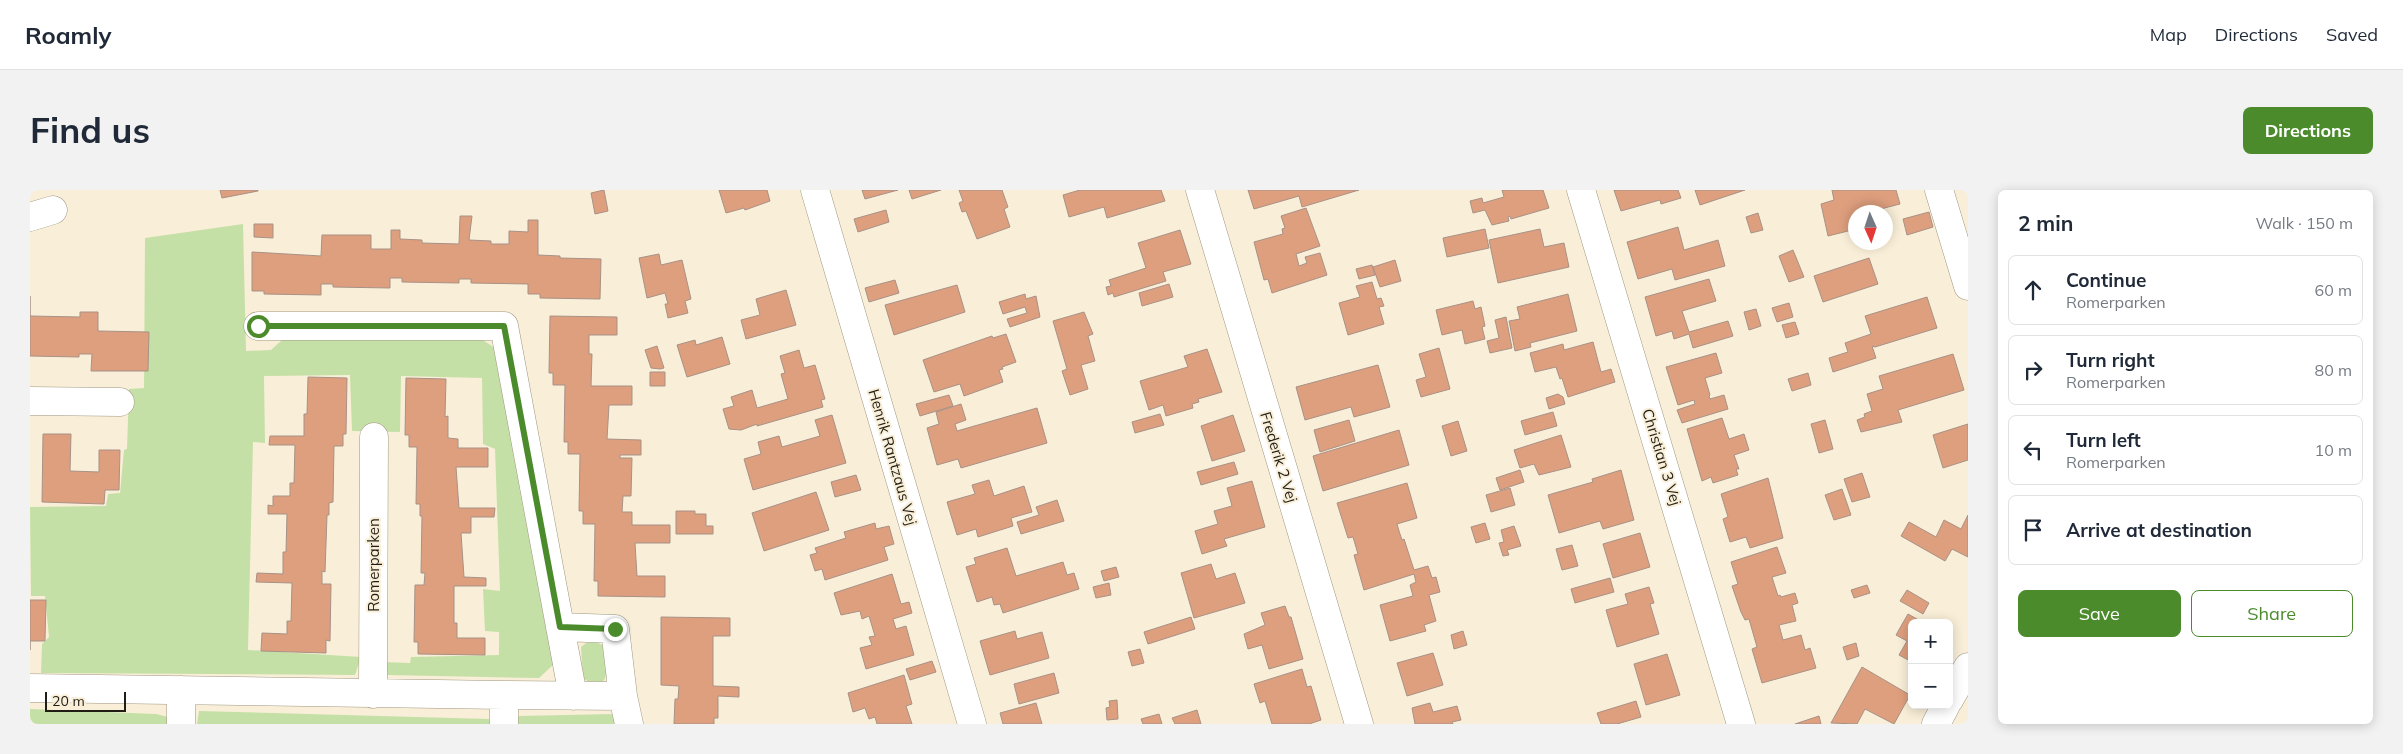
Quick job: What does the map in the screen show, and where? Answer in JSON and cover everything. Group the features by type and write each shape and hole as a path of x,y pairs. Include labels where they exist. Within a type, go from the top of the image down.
{"street":[{"name":"Henrik Rantzaus Vej","path":"815,190 972,724"},
{"name":"Frederik 2 Vej","path":"1200,190 1358,724"},
{"name":"Christian 3 Vej","path":"1581,190 1741,724"},
{"path":"1939,190 1968,286"},
{"path":"258,326 504,326 573,696"},
{"path":"30,401 120,402"},
{"name":"Romerparken","path":"373,694 374,437"},
{"path":"560,627 615,629 623,696 629,724"},
{"path":"1953,693 1968,667"},
{"path":"30,688 504,696 623,696"},
{"path":"181,690 181,724"},
{"path":"504,696 504,724"},
{"path":"1936,724 1944,709"}],"green space":[{"path":"243,224 246,351 271,350 283,339 478,337 498,350 554,664 539,678 386,675 383,662 410,663 411,657 499,655 499,632 485,631 483,589 500,591 495,449 483,444 482,378 401,376 400,432 352,431 350,375 264,376 265,443 253,442 248,650 361,657 355,675 41,673 42,644 49,637 45,596 31,596 30,507 106,506 108,494 120,493 124,450 127,449 129,389 144,388 145,238"},
{"path":"596,642 607,647 606,677 603,682 598,684 583,678 581,647 586,643"},
{"path":"30,709 156,714 168,717 168,724 30,724"},
{"path":"199,711 489,719 490,724 197,724"},
{"path":"614,714 621,724 514,724 519,716"}],"building":[{"path":"220,190 258,190 258,191 222,198"},
{"path":"604,190 608,211 595,214 591,193"},
{"path":"719,190 767,190 770,201 745,210 744,208 726,213"},
{"path":"862,190 898,190 865,199"},
{"path":"909,190 941,190 912,199"},
{"path":"959,190 1002,190 1008,207 1004,209 1010,227 977,239 966,211 962,212 959,203 963,201"},
{"path":"1080,190 1161,190 1165,201 1107,218 1104,207 1069,217 1063,195"},
{"path":"1248,190 1359,190 1302,207 1299,196 1254,209"},
{"path":"1502,190 1543,190 1549,208 1511,219 1510,216 1508,217 1509,221 1492,225 1485,210 1473,213 1470,201 1482,198 1483,203 1504,197"},
{"path":"1614,190 1678,190 1681,198 1661,204 1660,200 1621,211"},
{"path":"1695,190 1745,190 1700,205"},
{"path":"1832,190 1896,190 1900,204 1893,206 1848,205 1848,231 1828,236 1821,204 1834,200"},
{"path":"1306,208 1320,246 1296,254 1299,266 1307,263 1305,257 1320,253 1327,275 1272,293 1268,279 1264,280 1254,242 1283,234 1282,229 1285,228 1281,216"},
{"path":"886,210 889,222 858,232 854,219"},
{"path":"1929,212 1933,227 1907,235 1903,219"},
{"path":"1758,213 1763,230 1751,233 1746,217"},
{"path":"460,216 472,216 469,240 491,241 491,244 509,244 509,231 528,232 528,220 538,220 538,255 560,256 560,258 601,259 600,299 540,298 540,294 528,294 528,284 471,283 471,279 459,279 459,283 402,282 402,278 390,278 390,288 333,287 333,284 321,284 321,295 264,294 264,291 252,291 252,252 321,256 322,235 371,235 371,249 391,249 391,230 400,230 400,239 422,240 422,243 459,244"},
{"path":"254,224 273,224 273,238 254,237"},
{"path":"1678,227 1684,250 1718,240 1725,266 1675,280 1672,269 1638,279 1627,242"},
{"path":"1485,229 1489,248 1447,257 1443,238"},
{"path":"1540,229 1544,247 1564,243 1569,267 1498,283 1489,240"},
{"path":"1180,230 1191,264 1163,272 1166,281 1114,297 1113,293 1108,295 1106,287 1111,286 1109,280 1146,268 1138,243"},
{"path":"1793,250 1804,277 1789,282 1779,256"},
{"path":"659,254 661,265 682,260 691,299 685,301 688,313 668,318 665,304 668,304 665,293 647,298 639,258"},
{"path":"1869,258 1878,284 1823,302 1814,276"},
{"path":"1395,260 1401,281 1380,287 1373,267"},
{"path":"1372,265 1375,275 1359,279 1356,269"},
{"path":"1709,279 1716,301 1682,311 1689,332 1728,321 1733,336 1693,348 1689,334 1674,339 1672,331 1656,336 1645,297"},
{"path":"895,280 899,293 869,302 865,288"},
{"path":"1372,282 1377,299 1381,298 1384,306 1379,307 1384,324 1348,335 1339,303 1360,297 1356,286"},
{"path":"1169,284 1173,297 1142,306 1139,293"},
{"path":"957,285 965,312 894,335 885,305"},
{"path":"786,290 796,325 746,339 741,320 760,315 756,299"},
{"path":"1025,294 1026,299 1036,296 1040,317 1010,327 1007,319 1027,313 1025,307 1003,314 999,302"},
{"path":"1568,294 1577,331 1530,343 1531,347 1515,351 1509,321 1520,319 1517,307"},
{"path":"1927,297 1937,328 1875,347 1872,346 1876,358 1833,372 1829,358 1848,352 1845,343 1871,334 1865,316"},
{"path":"1473,301 1475,309 1481,307 1485,326 1482,327 1485,339 1465,344 1462,330 1442,335 1436,310"},
{"path":"1789,303 1793,317 1777,322 1772,308"},
{"path":"1756,309 1761,326 1749,330 1744,312"},
{"path":"80,312 98,312 98,331 149,332 148,371 91,371 92,354 79,354 79,357 30,356 30,316 80,317"},
{"path":"1084,312 1093,334 1088,336 1095,361 1081,365 1088,389 1070,395 1062,371 1067,369 1053,321"},
{"path":"550,316 617,317 617,335 589,335 589,354 592,354 591,386 632,386 632,405 609,405 607,439 641,440 641,455 620,455 620,458 632,458 631,496 623,496 622,512 632,512 632,525 670,525 670,543 635,543 637,576 665,576 665,597 598,596 598,581 594,581 595,524 583,524 583,511 579,511 580,454 568,454 568,442 564,442 565,385 553,385 553,373 549,373"},
{"path":"1506,317 1512,348 1490,353 1487,341 1499,338 1495,320"},
{"path":"1795,322 1799,334 1786,338 1782,325"},
{"path":"1006,334 1016,362 999,370 1003,382 964,396 960,384 934,392 923,360 992,336 993,338"},
{"path":"722,337 730,364 687,377 677,345 695,340 696,345"},
{"path":"1593,342 1601,372 1611,369 1615,382 1568,397 1556,367 1535,372 1530,353 1563,344 1564,350"},
{"path":"657,346 664,368 660,369 651,368 645,350"},
{"path":"1439,348 1450,389 1421,397 1416,380 1426,377 1419,354"},
{"path":"1207,349 1222,392 1198,399 1199,402 1192,404 1193,408 1166,416 1163,405 1149,410 1140,381 1188,367 1184,356"},
{"path":"799,350 804,368 815,365 825,399 821,400 823,407 741,430 729,429 723,409 734,406 731,397 752,390 757,408 788,399 781,374 785,373 780,356"},
{"path":"1716,353 1722,373 1705,378 1710,399 1724,395 1728,409 1682,423 1677,410 1695,404 1694,400 1678,405 1666,367"},
{"path":"1953,354 1964,390 1898,410 1902,422 1861,432 1857,420 1865,417 1864,414 1872,411 1867,394 1883,389 1879,376"},
{"path":"1378,365 1390,407 1354,417 1351,407 1305,420 1296,387"},
{"path":"650,372 665,372 665,386 650,386"},
{"path":"1808,373 1811,385 1792,391 1788,379"},
{"path":"308,377 347,378 346,434 343,434 343,446 334,446 333,502 329,503 329,515 327,515 325,572 322,571 322,584 331,584 330,641 326,640 326,653 261,651 262,633 287,634 287,621 291,621 292,583 256,582 257,573 283,574 283,552 286,552 287,514 268,514 268,505 273,506 273,496 290,496 290,483 294,483 295,445 269,445 270,436 304,436 304,414 307,414"},
{"path":"406,378 446,379 445,417 448,416 448,438 458,439 458,448 488,448 488,467 456,467 459,508 495,508 494,517 471,517 471,533 461,533 464,577 486,578 486,586 454,586 454,623 457,623 457,638 485,638 485,655 418,654 418,642 414,642 415,585 424,585 425,573 421,573 422,516 420,516 420,504 416,504 417,447 409,447 409,435 405,435"},
{"path":"1558,394 1563,397 1565,404 1549,409 1546,398"},
{"path":"949,395 953,406 920,416 916,404"},
{"path":"961,404 966,420 955,424 957,431 1037,408 1047,443 961,468 958,459 937,465 927,428 939,424 936,412"},
{"path":"1553,412 1557,426 1525,435 1521,421"},
{"path":"1160,414 1164,425 1135,433 1132,422"},
{"path":"832,415 846,463 753,490 744,459 761,454 758,442 779,436 782,447 820,436 815,420"},
{"path":"1233,415 1245,451 1212,461 1201,426"},
{"path":"1722,418 1729,439 1744,434 1749,450 1734,455 1739,469 1736,469 1738,475 1713,483 1711,477 1702,481 1687,429"},
{"path":"1349,420 1355,441 1320,452 1314,430"},
{"path":"1825,420 1833,449 1819,453 1811,424"},
{"path":"1458,421 1467,451 1451,456 1442,426"},
{"path":"1968,424 1968,460 1943,468 1933,435"},
{"path":"1399,430 1409,465 1323,491 1313,456"},
{"path":"43,434 71,434 70,471 99,472 99,450 120,450 119,490 105,490 104,504 42,502"},
{"path":"1561,435 1571,467 1539,475 1534,464 1520,468 1514,450"},
{"path":"1234,462 1238,474 1201,485 1197,472"},
{"path":"1520,470 1524,482 1500,490 1496,478"},
{"path":"1621,470 1634,520 1603,529 1600,521 1559,533 1548,495 1593,482 1592,479"},
{"path":"1862,473 1870,497 1852,502 1844,479"},
{"path":"856,475 861,490 835,497 831,482"},
{"path":"1768,478 1783,538 1750,548 1746,537 1730,542 1723,519 1728,517 1721,494"},
{"path":"989,480 994,496 1024,486 1032,512 1011,518 1013,526 978,537 976,529 957,535 947,502 975,494 972,485"},
{"path":"1252,481 1265,527 1224,539 1227,546 1202,554 1195,531 1218,524 1214,511 1232,506 1227,488"},
{"path":"1407,483 1417,518 1397,524 1399,531 1402,540 1404,539 1414,570 1428,566 1432,578 1436,577 1440,592 1429,595 1436,621 1424,625 1426,631 1390,641 1380,605 1413,596 1410,585 1416,582 1414,574 1364,590 1354,555 1358,554 1353,537 1348,538 1337,503"},
{"path":"1510,488 1515,505 1491,512 1486,495"},
{"path":"1842,489 1851,515 1834,520 1825,495"},
{"path":"816,492 829,530 764,551 752,513"},
{"path":"1057,500 1064,521 1021,534 1017,522 1039,515 1036,507"},
{"path":"676,511 695,511 695,514 706,514 706,526 713,526 713,534 676,534"},
{"path":"1968,515 1968,557 1952,549 1945,561 1901,536 1909,522 1936,537 1944,520 1961,529"},
{"path":"875,523 876,529 889,526 894,544 884,547 888,560 825,580 822,569 815,571 810,555 817,553 815,548 846,538 844,532"},
{"path":"1485,523 1490,539 1476,543 1471,527"},
{"path":"1514,526 1521,546 1507,550 1509,555 1503,556 1499,543 1504,542 1501,530"},
{"path":"1640,533 1650,567 1613,578 1603,544"},
{"path":"1572,545 1578,566 1562,570 1556,549"},
{"path":"1777,547 1786,573 1772,577 1778,596 1780,595 1781,597 1795,593 1798,603 1792,605 1796,621 1779,625 1783,640 1801,635 1805,650 1810,648 1816,668 1762,683 1752,649 1757,647 1749,619 1745,620 1732,586 1738,584 1731,562"},
{"path":"1007,548 1016,576 1063,562 1067,575 1074,573 1079,589 1003,613 1000,604 994,605 992,597 977,602 966,567 976,564 974,558"},
{"path":"1211,564 1216,579 1235,573 1245,603 1194,618 1181,573"},
{"path":"1116,567 1119,577 1104,581 1101,571"},
{"path":"892,574 901,604 909,602 912,613 893,619 896,629 906,626 914,655 866,669 860,648 872,645 869,637 875,636 869,616 862,619 860,611 841,615 834,593"},
{"path":"1610,578 1614,592 1575,603 1571,589"},
{"path":"1109,583 1111,595 1096,598 1093,587"},
{"path":"1867,585 1870,593 1854,598 1851,590"},
{"path":"1649,587 1654,603 1650,604 1659,634 1617,647 1606,610 1628,604 1625,594"},
{"path":"1907,590 1929,603 1923,614 1900,601"},
{"path":"30,600 46,600 45,641 30,641"},
{"path":"1285,606 1289,617 1291,617 1303,659 1269,669 1262,645 1248,649 1244,634 1265,625 1261,613"},
{"path":"1908,614 1917,619 1908,619 1908,660 1899,655 1907,641 1896,635"},
{"path":"661,617 730,618 730,636 713,636 713,686 739,687 739,697 718,696 718,718 714,718 714,724 674,724 675,699 678,699 679,686 661,685"},
{"path":"1191,617 1195,629 1148,644 1144,632"},
{"path":"1015,631 1017,639 1042,632 1049,658 990,675 980,641"},
{"path":"1463,631 1467,645 1454,649 1451,635"},
{"path":"1856,643 1859,656 1847,660 1843,647"},
{"path":"1140,649 1144,663 1132,666 1128,652"},
{"path":"1433,653 1443,685 1407,696 1397,663"},
{"path":"1667,654 1680,695 1646,705 1634,664"},
{"path":"932,661 936,672 910,680 906,669"},
{"path":"1862,667 1908,694 1908,699 1894,724 1865,709 1857,724 1831,723"},
{"path":"1302,669 1307,687 1311,686 1321,720 1309,724 1272,724 1265,701 1260,703 1254,684"},
{"path":"1054,673 1059,693 1019,704 1014,684"},
{"path":"904,675 912,704 906,706 912,724 877,724 875,717 869,719 865,708 853,712 848,693"},
{"path":"1117,700 1118,719 1107,720 1106,708 1110,707 1109,701"},
{"path":"1636,701 1641,717 1617,724 1601,724 1597,713"},
{"path":"1036,703 1042,724 1003,724 1000,713"},
{"path":"1430,703 1433,712 1457,706 1461,720 1452,722 1453,724 1415,724 1412,708"},
{"path":"1197,710 1201,724 1175,724 1172,718"},
{"path":"1159,714 1162,724 1143,724 1141,719"},
{"path":"1819,716 1821,724 1795,724"}],"route":[{"path":"258,326 504,326 560,627 615,629"}]}
